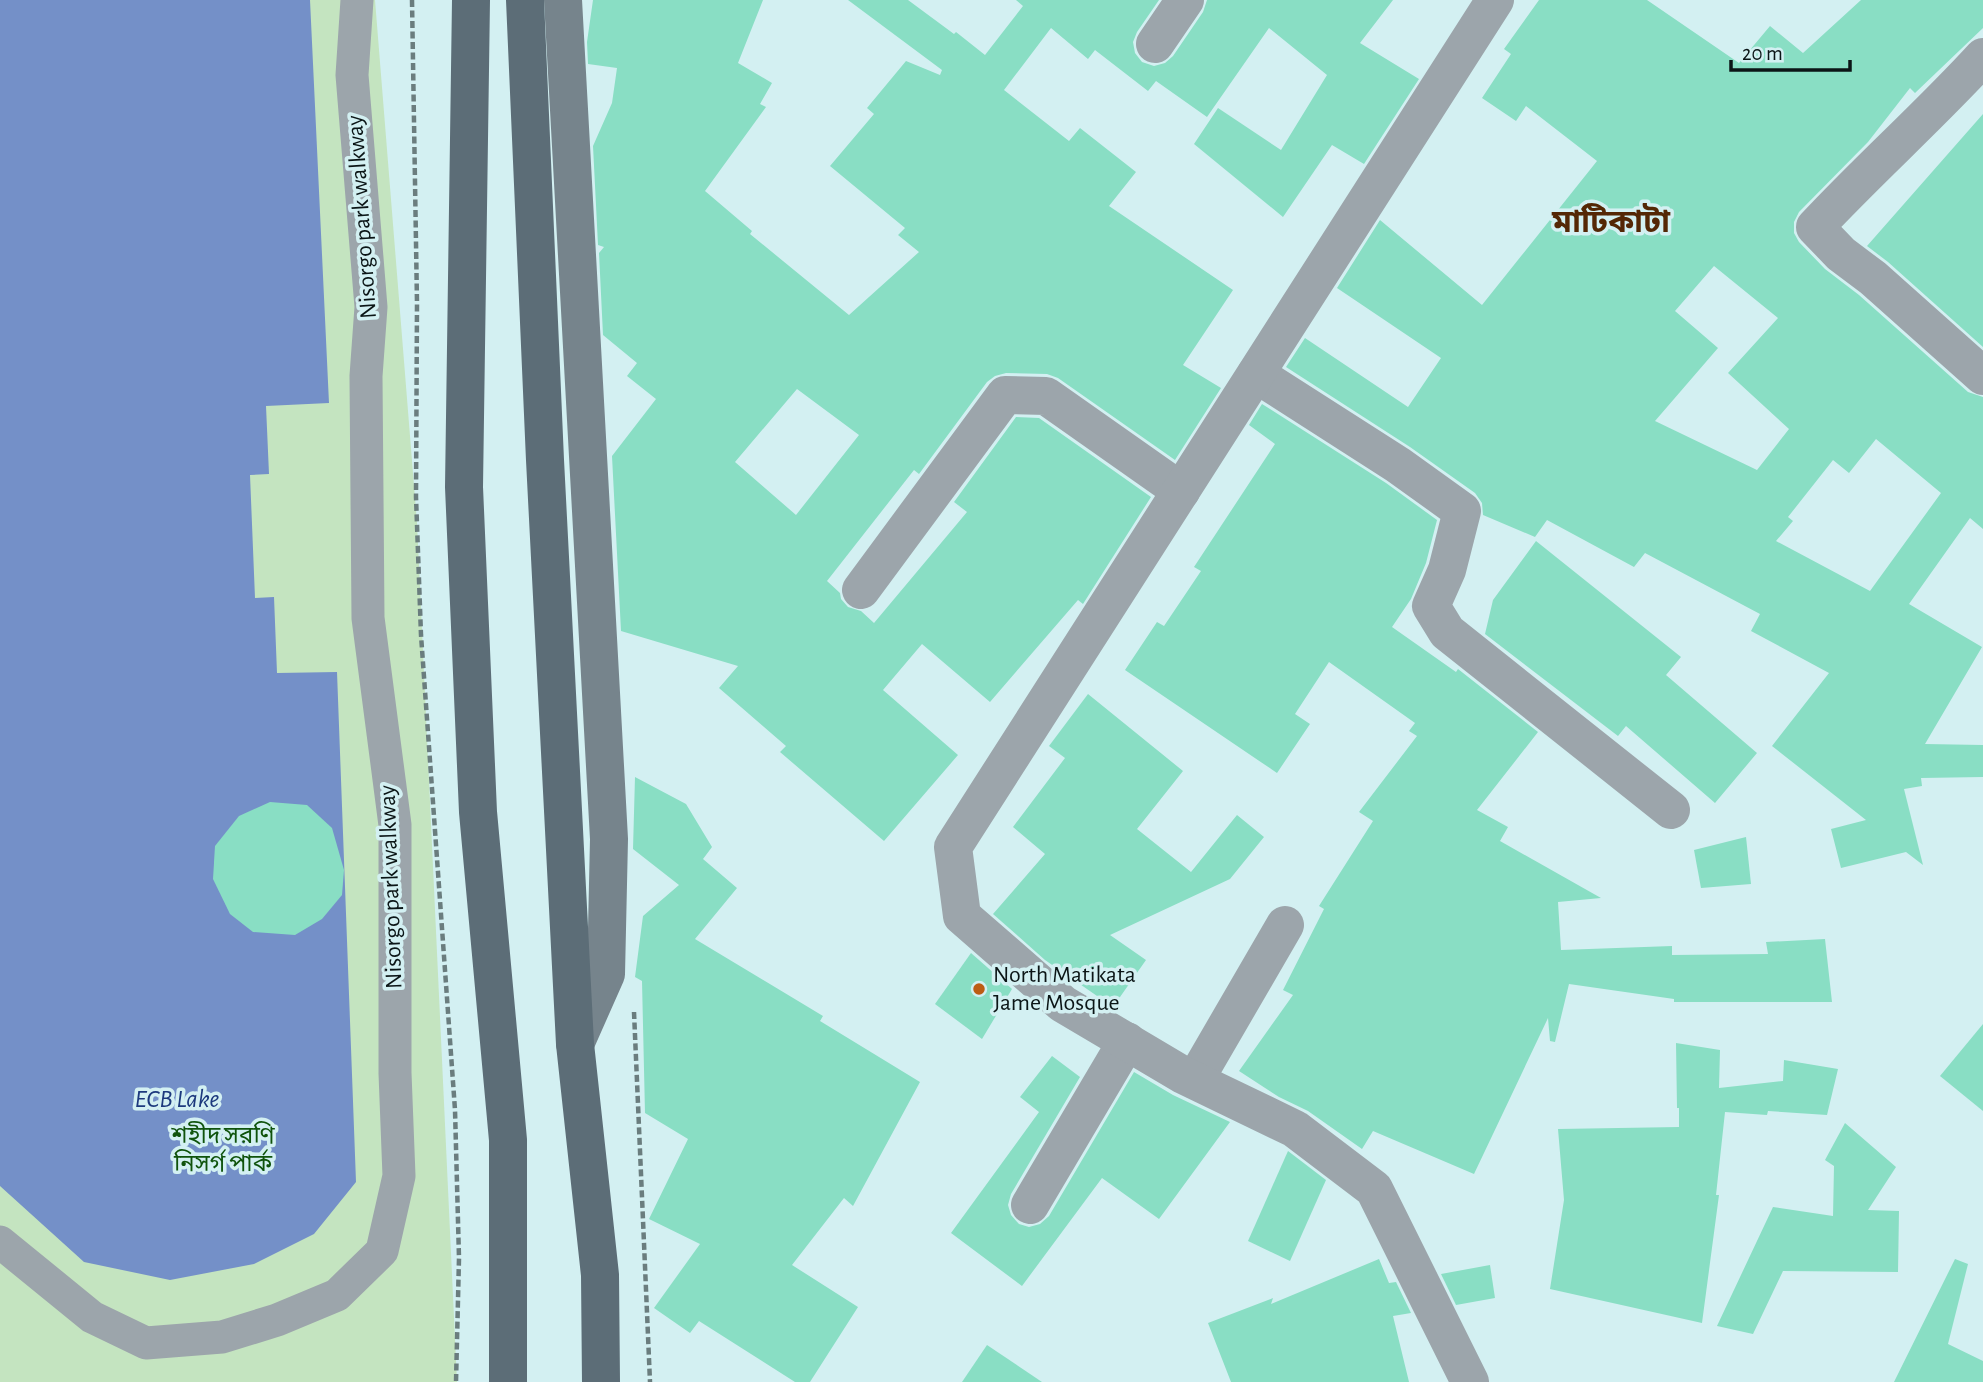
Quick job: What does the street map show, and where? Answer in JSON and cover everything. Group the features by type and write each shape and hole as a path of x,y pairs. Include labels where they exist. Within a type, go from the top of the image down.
{"main road":[{"path":"471,0 464,487 478,813 508,1140 508,1382"},
{"path":"525,0 544,446 575,1044 600,1275 601,1382"},
{"path":"563,0 609,839 606,974 575,1044"}],"street":[{"name":"Nisorgo park walkway","path":"0,1242 92,1317 146,1343 222,1337 277,1320 337,1295 382,1251 399,1176 395,1073 394,825 368,618 366,376 371,307 352,75 357,0"},
{"path":"1155,44 1185,0"},
{"path":"1470,1382 1374,1189 1295,1129 1195,1080 1063,1004 962,916 953,847 1495,0"},
{"path":"1983,57 1946,98 1854,185 1815,227 1841,254 1983,376"},
{"path":"1256,374 1398,465 1462,511 1447,570 1430,606 1447,632 1671,810"},
{"path":"861,590 1005,395 1046,396 1181,491"},
{"path":"1195,1080 1285,925"},
{"path":"1030,1205 1127,1041"}],"path":[{"path":"412,0 417,303 416,497 421,635 455,1110 459,1258 456,1382"}],"green space":[{"name":"ECB Lake","path":"0,0 375,0 417,523 457,1382 0,1382"}],"water":[{"name":"ECB Lake","path":"0,0 310,0 329,403 266,406 269,474 250,475 255,598 274,597 277,673 337,672 356,1182 314,1234 254,1264 170,1280 84,1262 0,1186"}],"building":[{"path":"593,0 763,0 738,63 772,83 760,104 766,107 705,191 752,231 750,234 849,315 919,252 898,235 905,228 830,166 874,114 867,108 906,61 940,75 942,70 848,0 908,0 985,55 1023,6 1016,0 1159,0 1133,42 1135,53 1142,62 1154,66 1165,63 1173,56 1203,12 1207,0 1393,0 1360,43 1419,79 1364,164 1332,145 1283,217 1194,144 1218,108 1281,150 1327,75 1269,28 1207,117 1156,81 1148,91 1095,50 1088,59 1051,28 1004,90 1069,141 1080,128 1136,172 1109,206 1233,290 1183,365 1221,388 1175,460 1058,378 1047,374 1006,373 995,376 987,382 919,474 914,470 827,581 840,593 841,599 848,607 861,611 874,623 967,512 954,502 1016,417 1039,418 1151,497 1083,604 1078,600 990,702 922,644 883,690 958,755 884,841 780,752 786,746 719,688 738,666 621,631 612,456 656,399 627,376 637,363 603,335 599,253 604,247 598,245 593,146 612,103 617,68 588,64 587,42","holes":["797,389 859,435 796,515 735,462"]},
{"path":"1539,0 1647,0 1739,63 1770,26 1803,53 1861,0 1983,0 1983,28 1915,93 1910,88 1868,142 1799,212 1794,222 1794,233 1799,242 1825,269 1859,295 1968,392 1983,397 1983,529 1970,518 1909,604 1982,647 1925,744 1983,745 1983,777 1921,778 1922,786 1904,789 1923,865 1906,852 1841,868 1831,829 1866,820 1772,746 1829,673 1751,631 1760,614 1645,553 1634,567 1547,520 1535,537 1483,515 1482,503 1475,493 1410,447 1286,367 1305,338 1408,407 1441,358 1337,288 1380,220 1482,305 1597,161 1526,106 1516,121 1482,98 1511,54 1504,49","holes":["1714,266 1778,318 1728,373 1789,429 1757,470 1655,421 1718,348 1675,311","1876,439 1941,493 1870,591 1776,541 1793,521 1788,517 1833,460 1849,473"]},
{"path":"1983,114 1983,347 1867,246"},
{"path":"1262,404 1386,483 1437,520 1426,563 1411,599 1392,627 1456,672 1458,669 1538,732 1477,810 1508,827 1500,841 1601,898 1558,902 1561,950 1672,946 1672,955 1768,954 1766,942 1825,939 1832,1002 1674,1002 1674,999 1569,984 1555,1042 1550,1041 1548,1018 1474,1174 1373,1131 1362,1149 1308,1111 1279,1097 1239,1071 1293,995 1283,990 1324,909 1319,906 1373,821 1359,812 1417,736 1409,731 1415,723 1329,662 1295,714 1310,724 1277,773 1125,670 1157,622 1164,626 1201,571 1194,567 1275,444 1249,425"},
{"path":"1536,541 1681,657 1666,675 1757,753 1715,803 1626,726 1618,736 1485,634 1493,600"},
{"path":"1088,694 1183,771 1137,829 1191,872 1237,815 1264,837 1230,879 1110,935 1146,960 1113,1007 1045,960 993,914 1045,854 1013,827 1065,758 1049,746"},
{"path":"635,777 686,804 712,847 703,859 737,888 695,939 823,1016 820,1021 920,1082 853,1206 844,1198 792,1265 858,1307 810,1382 795,1382 699,1321 690,1333 654,1308 700,1244 649,1219 688,1139 645,1113 642,981 635,977 643,916 679,885 633,849"},
{"path":"270,802 307,805 332,828 344,870 342,895 322,919 295,935 253,932 230,914 213,879 215,846 239,816"},
{"path":"1746,837 1751,884 1701,888 1694,850"},
{"name":"North Matikata Jame Mosque","path":"971,953 1012,989 982,1039 935,1004"},
{"path":"1983,1024 1983,1111 1940,1076"},
{"path":"1676,1043 1720,1050 1719,1088 1783,1081 1784,1060 1838,1069 1827,1115 1768,1111 1767,1115 1725,1112 1716,1195 1719,1195 1702,1323 1550,1289 1564,1200 1558,1129 1679,1127"},
{"path":"1052,1056 1080,1077 1011,1194 1008,1205 1011,1215 1019,1224 1029,1227 1040,1224 1049,1216 1134,1072 1173,1095 1230,1122 1159,1219 1102,1178 1022,1286 951,1233 1039,1112 1020,1097"},
{"path":"1845,1123 1896,1167 1868,1210 1899,1211 1898,1272 1783,1271 1753,1334 1717,1326 1773,1207 1833,1216 1834,1166 1825,1160"},
{"path":"1288,1151 1326,1180 1290,1261 1248,1241"},
{"path":"1379,1259 1389,1283 1396,1282 1411,1313 1393,1316 1409,1382 1231,1382 1208,1323 1273,1298 1271,1304"},
{"path":"1955,1259 1968,1264 1948,1344 1983,1361 1983,1382 1894,1382"},
{"path":"1490,1265 1495,1298 1456,1305 1441,1274"},
{"path":"987,1345 1042,1382 962,1382"}],"place":[{"name":"North Matikata Jame Mosque","path":"979,989"}],"district":[{"name":"মাটিকাটা","path":"1611,222"}],"park label":[{"name":"শহীদ সরণি নিসর্গ পার্ক","path":"223,1150"}]}
